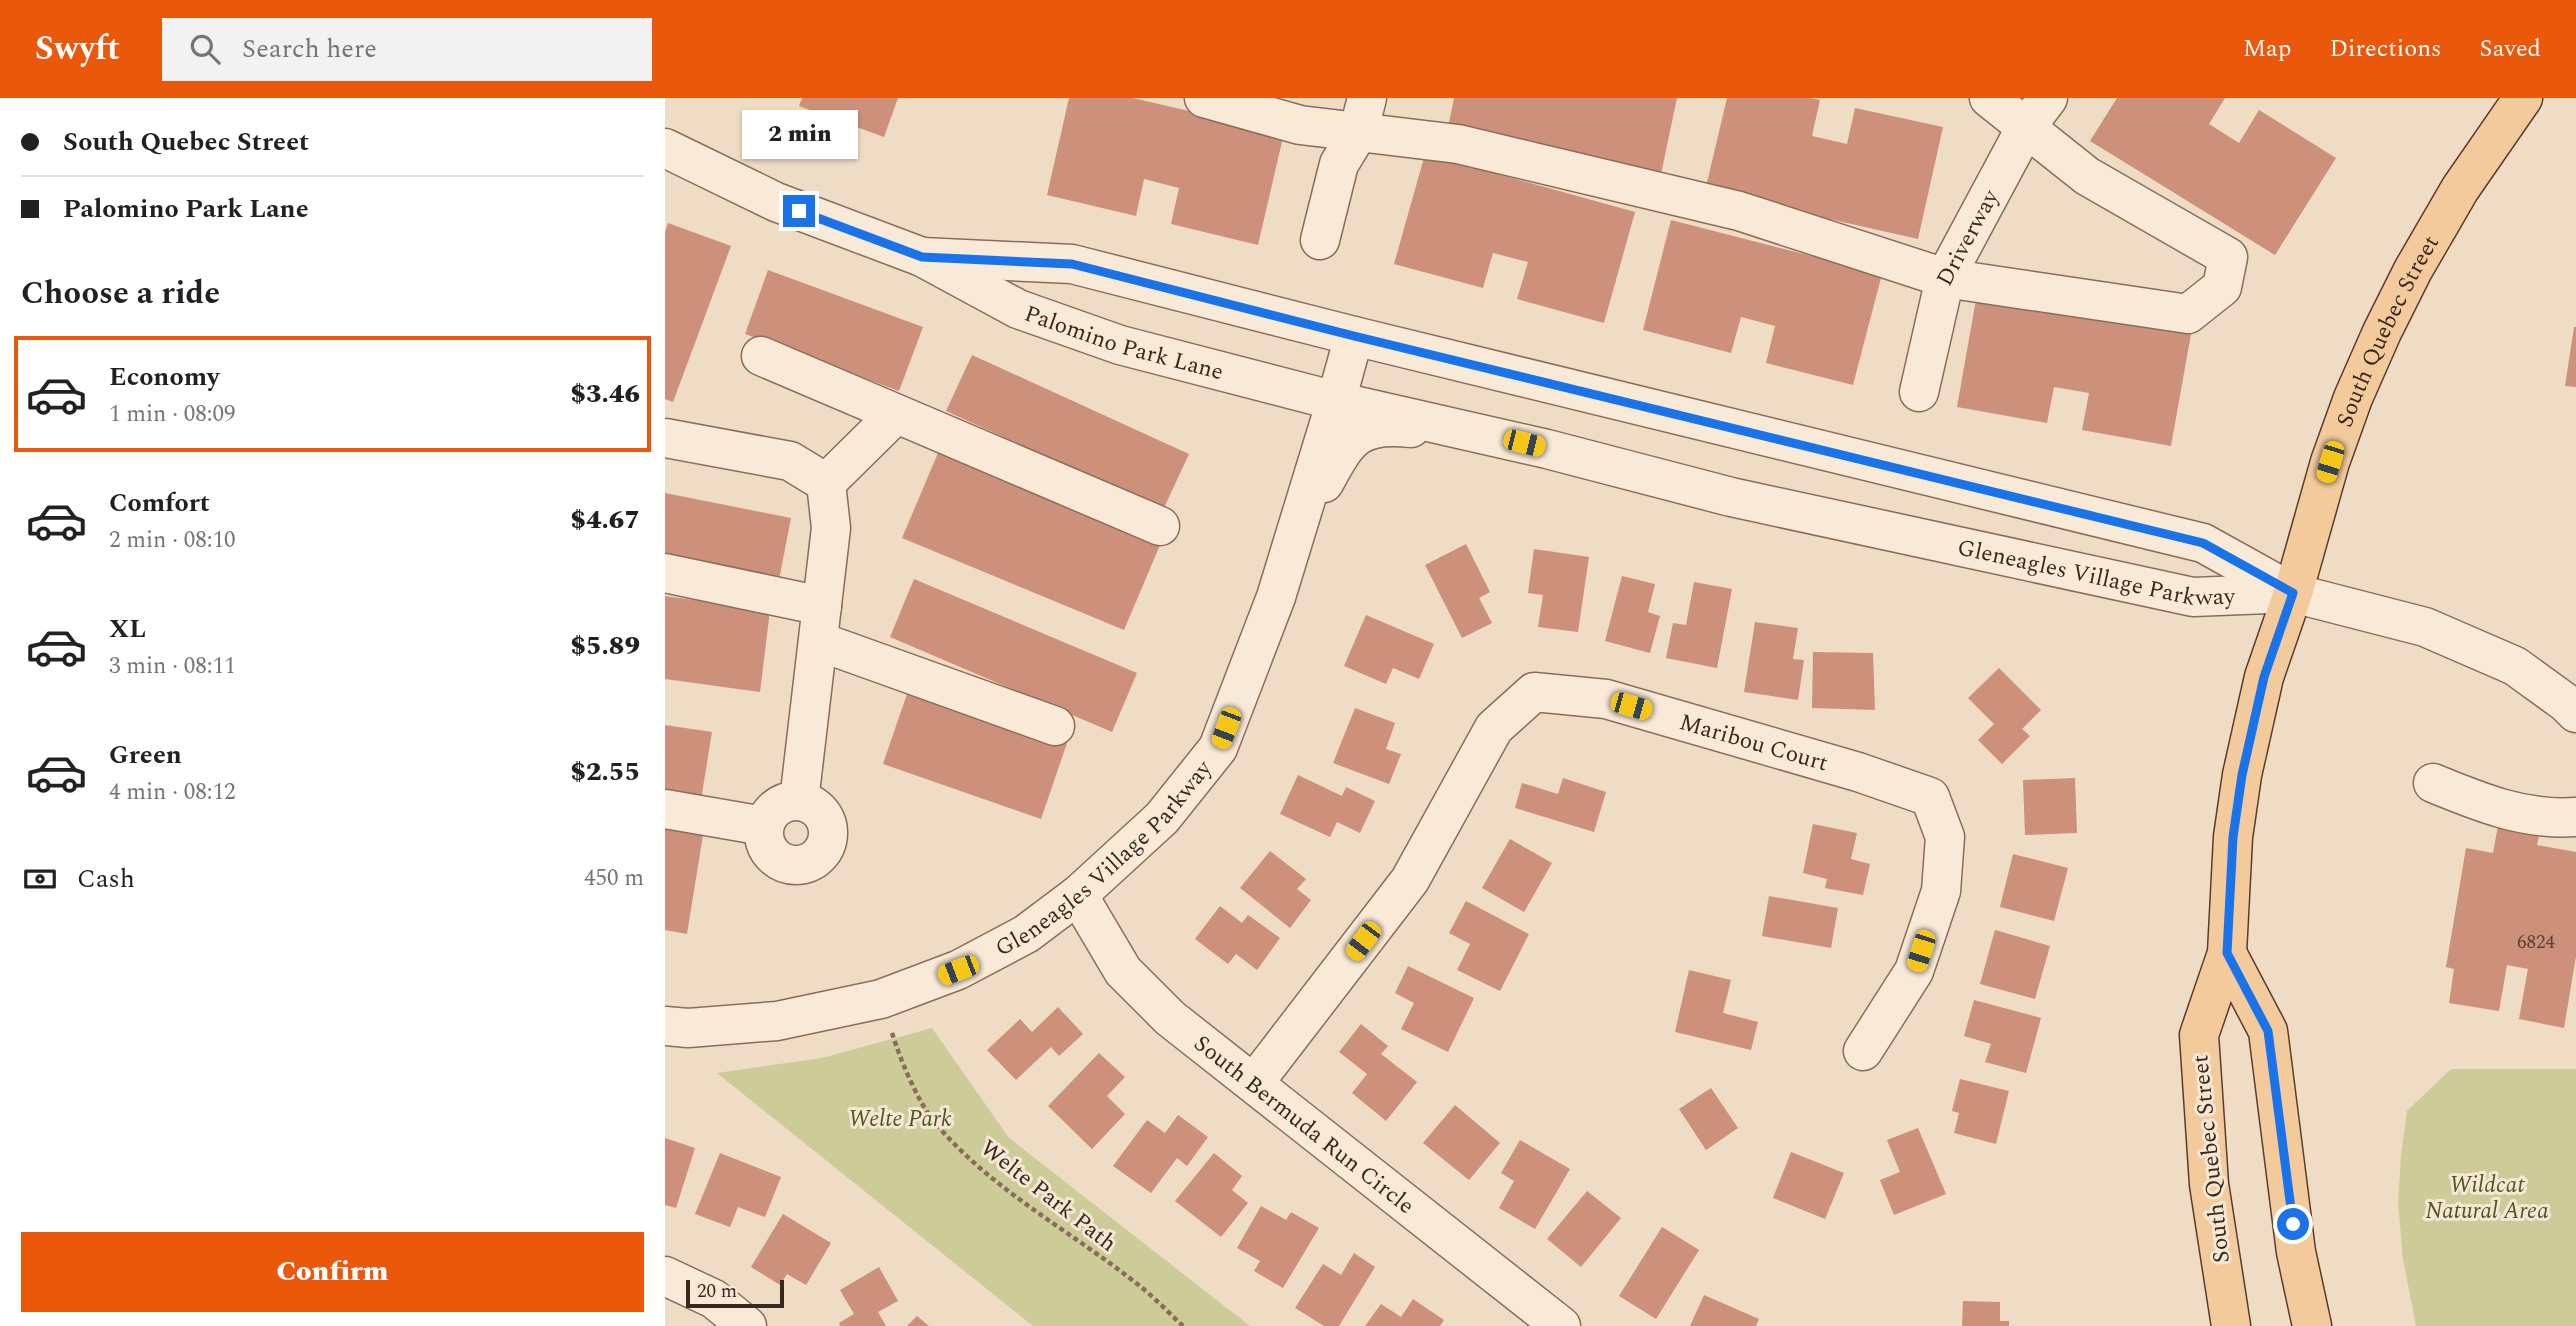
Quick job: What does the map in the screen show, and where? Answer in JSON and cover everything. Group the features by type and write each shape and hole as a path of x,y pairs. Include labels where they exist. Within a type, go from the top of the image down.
{"main road":[{"name":"South Quebec Street","path":"2231,1326 2209,1184 2199,1035 2227,953 2233,837 2242,775 2264,677 2293,593 2330,462 2353,398 2382,332 2413,270 2460,189 2523,98"},
{"path":"2227,953 2268,1031 2296,1252 2312,1326"}],"street":[{"path":"1204,98 1300,125 1363,115 1458,144 1726,208 1945,278 2188,314 2222,287 2228,257 2087,176 2037,113 1989,98"},
{"name":"Driverway","path":"1919,392 1945,278 2037,113"},
{"path":"1320,240 1339,164 1363,115"},
{"name":"Palomino Park Lane","path":"665,148 776,202 922,257 1018,309 1120,345 1336,401"},
{"name":"Palomino Park Lane","path":"922,257 1072,264 1354,336"},
{"name":"Gleneagles Village Parkway","path":"665,1027 688,1028 777,1021 881,999 969,964 1026,934 1078,895 1162,818 1218,748 1276,597 1354,336 2203,543 2293,593"},
{"path":"761,356 1160,526"},
{"name":"Gleneagles Village Parkway","path":"1336,401 1500,438 1731,497 2193,597 2293,593"},
{"path":"826,483 896,414"},
{"path":"1292,544 1345,445 1373,427 1398,426 1500,438"},
{"path":"665,438 790,461 826,483"},
{"path":"799,801 831,528 826,483"},
{"path":"665,573 820,623 1055,726"},
{"path":"2293,593 2425,626 2515,667 2576,713"},
{"name":"Maribou Court","path":"1254,1083 1410,880 1494,728 1534,692 1606,699 1858,772 1930,797 1945,837 1941,891 1914,971 1863,1051"},
{"path":"2433,783 2494,808 2554,819 2576,817"},
{"path":"789,801 799,801 815,807 824,818 828,830 827,841 820,855 808,863 795,865 779,861 770,853 765,842 764,826 770,814 779,806 789,801"},
{"path":"665,809 764,826"},
{"name":"South Bermuda Run Circle","path":"1078,895 1123,971 1170,1018 1561,1326"},
{"path":"665,1276 714,1299 747,1326"}],"path":[{"name":"Welte Park Path","path":"881,999 902,1065 934,1122 974,1163 1040,1216 1136,1283 1183,1326"}],"green space":[{"name":"Welte Park","path":"932,1028 1009,1138 1250,1326 1033,1326 717,1073 822,1058"},
{"name":"Wildcat Natural Area","path":"2451,1069 2576,1069 2576,1326 2416,1326 2403,1259 2398,1202 2401,1155 2407,1111"}],"building":[{"path":"802,98 898,98 884,137 799,106"},
{"path":"1069,98 1133,98 1284,133 1258,245 1171,224 1179,188 1144,179 1136,216 1047,195"},
{"path":"1454,98 1677,98 1661,174 1448,128"},
{"path":"1727,98 1820,100 1812,136 1847,144 1855,108 1943,127 1918,239 1705,191"},
{"path":"2117,98 2225,98 2209,124 2239,143 2259,110 2336,158 2275,255 2090,141"},
{"path":"1425,154 1635,212 1604,323 1517,299 1528,262 1493,253 1483,288 1394,264"},
{"path":"1671,220 1882,274 1853,385 1766,363 1775,326 1741,317 1731,353 1643,330"},
{"path":"668,223 731,246 673,402 665,399 665,232"},
{"path":"768,270 923,327 899,391 745,334"},
{"path":"1977,294 2191,334 2171,446 2082,430 2089,393 2054,387 2047,423 1957,407"},
{"path":"2576,327 2576,387 2565,386"},
{"path":"972,355 1189,454 1163,510 946,411"},
{"path":"938,453 1160,545 1124,630 902,538"},
{"path":"665,493 791,518 779,580 665,558"},
{"path":"1466,544 1490,592 1479,598 1492,623 1462,638 1425,565"},
{"path":"1534,549 1589,557 1578,632 1538,627 1543,595 1528,593"},
{"path":"1622,576 1655,584 1648,612 1660,616 1650,653 1605,641"},
{"path":"914,579 1137,673 1112,732 890,637"},
{"path":"1694,582 1732,589 1717,668 1666,658 1673,623 1686,625"},
{"path":"665,596 770,610 760,692 665,679"},
{"path":"1366,615 1434,644 1419,679 1393,668 1386,684 1344,666"},
{"path":"1755,622 1798,628 1793,659 1804,660 1798,700 1744,692"},
{"path":"1813,652 1873,653 1875,710 1812,708"},
{"path":"1999,668 2041,710 2022,729 2030,736 2002,764 1978,740 1994,724 1968,698"},
{"path":"909,688 1067,743 1041,819 883,764"},
{"path":"1355,708 1395,723 1386,749 1401,754 1389,784 1333,763"},
{"path":"665,725 712,732 701,800 665,795"},
{"path":"1298,775 1342,796 1346,787 1375,801 1360,833 1337,822 1330,837 1280,814"},
{"path":"1563,778 1606,792 1594,832 1515,808 1522,783 1558,794"},
{"path":"2075,778 2077,833 2025,835 2023,780"},
{"path":"2501,810 2543,817 2537,845 2576,852 2576,956 2564,1028 2519,1019 2528,969 2507,965 2499,1011 2449,1003 2454,969 2446,967 2466,848 2493,853"},
{"path":"1813,824 1857,833 1851,859 1870,864 1863,895 1825,888 1827,879 1803,873"},
{"path":"665,829 703,835 687,934 665,930"},
{"path":"1510,839 1552,863 1524,912 1482,888"},
{"path":"1270,851 1306,879 1297,889 1311,900 1290,928 1240,888"},
{"path":"2013,854 2068,868 2054,921 2000,907"},
{"path":"1769,896 1838,908 1831,948 1762,936"},
{"path":"1466,901 1529,934 1500,991 1457,970 1470,944 1449,933"},
{"path":"1220,906 1242,923 1248,915 1280,938 1257,970 1236,954 1228,964 1195,939"},
{"path":"1995,930 2050,946 2035,999 1980,984"},
{"path":"1408,966 1474,998 1448,1052 1401,1029 1414,1003 1395,993"},
{"path":"1689,970 1731,980 1723,1013 1758,1022 1751,1050 1675,1032"},
{"path":"1974,1000 2041,1018 2026,1073 1985,1062 1991,1044 1964,1036"},
{"path":"1058,1007 1083,1034 1059,1056 1051,1047 1016,1080 987,1050 1020,1019 1032,1032"},
{"path":"1361,1024 1388,1046 1381,1054 1417,1082 1386,1121 1352,1093 1367,1074 1339,1052"},
{"path":"1099,1053 1125,1077 1107,1096 1125,1114 1092,1149 1048,1106"},
{"path":"1960,1079 2009,1091 1996,1144 1954,1133 1959,1113 1952,1111"},
{"path":"1711,1088 1738,1128 1706,1150 1679,1109"},
{"path":"1455,1105 1500,1143 1469,1180 1423,1143"},
{"path":"1178,1115 1208,1137 1187,1166 1177,1158 1151,1193 1113,1166 1147,1120 1165,1133"},
{"path":"1918,1128 1946,1194 1894,1215 1880,1180 1900,1172 1887,1140"},
{"path":"665,1138 695,1148 676,1208 665,1205"},
{"path":"1520,1140 1570,1169 1535,1229 1499,1208 1514,1181 1501,1173"},
{"path":"1791,1152 1844,1173 1825,1219 1773,1198"},
{"path":"720,1153 781,1177 765,1217 738,1207 730,1227 695,1214"},
{"path":"1214,1153 1242,1176 1232,1190 1248,1203 1221,1237 1175,1201"},
{"path":"1587,1191 1621,1218 1581,1267 1547,1239"},
{"path":"1261,1206 1286,1220 1291,1212 1319,1228 1283,1288 1254,1271 1260,1261 1237,1248"},
{"path":"783,1214 831,1243 806,1285 787,1274 780,1285 751,1267"},
{"path":"1662,1227 1699,1250 1656,1319 1619,1296"},
{"path":"1354,1253 1375,1267 1339,1326 1324,1326 1295,1308 1323,1264 1341,1275"},
{"path":"879,1267 898,1301 878,1312 886,1326 840,1326 839,1323 854,1314 840,1290"},
{"path":"1704,1295 1759,1319 1756,1326 1690,1326"},
{"path":"1413,1299 1444,1320 1440,1326 1365,1326 1381,1304 1401,1317"},
{"path":"1963,1301 2000,1302 2000,1321 2009,1321 2009,1326 1962,1326"},
{"path":"917,1316 929,1326 907,1326"}],"route":[{"path":"799,211 922,257 1072,264 1354,336 2203,543 2293,593 2264,677 2242,775 2233,837 2227,953 2268,1031 2293,1224"}]}
